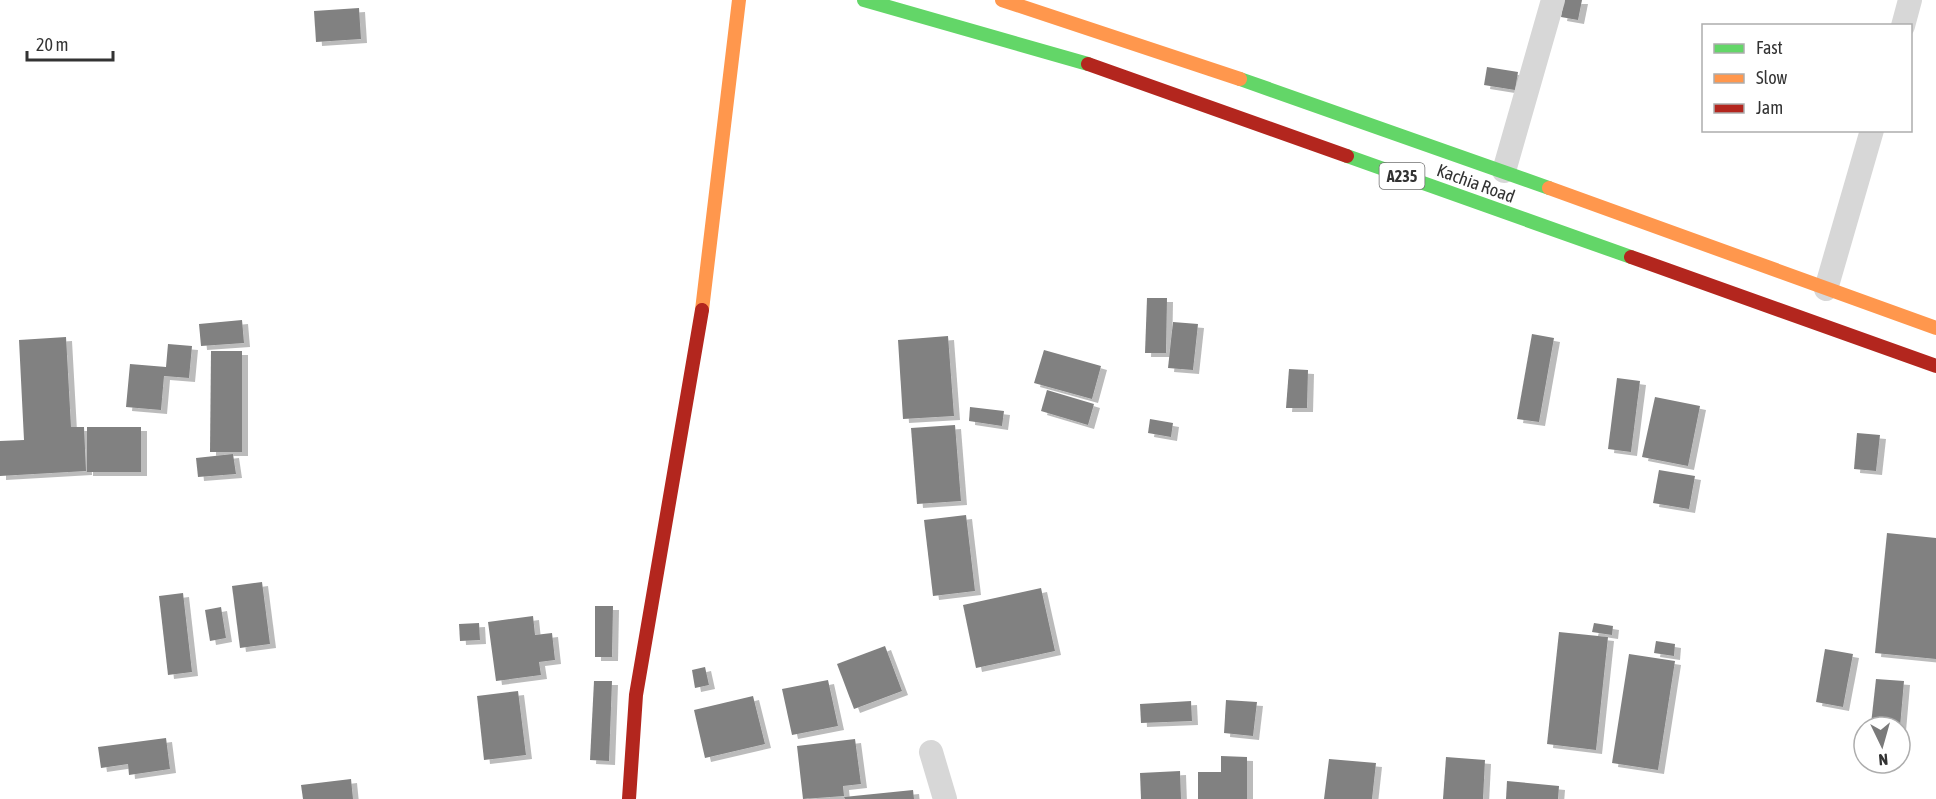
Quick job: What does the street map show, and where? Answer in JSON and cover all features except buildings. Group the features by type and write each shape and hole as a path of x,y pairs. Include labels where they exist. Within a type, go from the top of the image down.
{"main road":[{"path":"629,799 636,695 705,294 739,0"},
{"name":"Kachia Road","path":"864,0 1087,64 1936,366"},
{"name":"Kachia Road","path":"1002,0 1230,75 1504,171 1626,227 1826,289 1936,328"},
{"path":"1616,252 1626,227"}],"street":[{"path":"1504,171 1553,0"},
{"path":"1904,24 1910,0"},
{"path":"1826,289 1871,132"},
{"path":"931,752 945,799"}],"traffic: fast":[{"path":"864,0 1088,64"},
{"path":"1240,79 1549,188"},
{"path":"1347,156 1631,257"}],"traffic: slow":[{"path":"702,310 739,0"},
{"path":"1002,0 1240,79"},
{"path":"1549,188 1936,328"}],"traffic: jam":[{"path":"1088,64 1347,156"},
{"path":"1631,257 1936,366"},
{"path":"629,799 636,695 702,310"}]}
